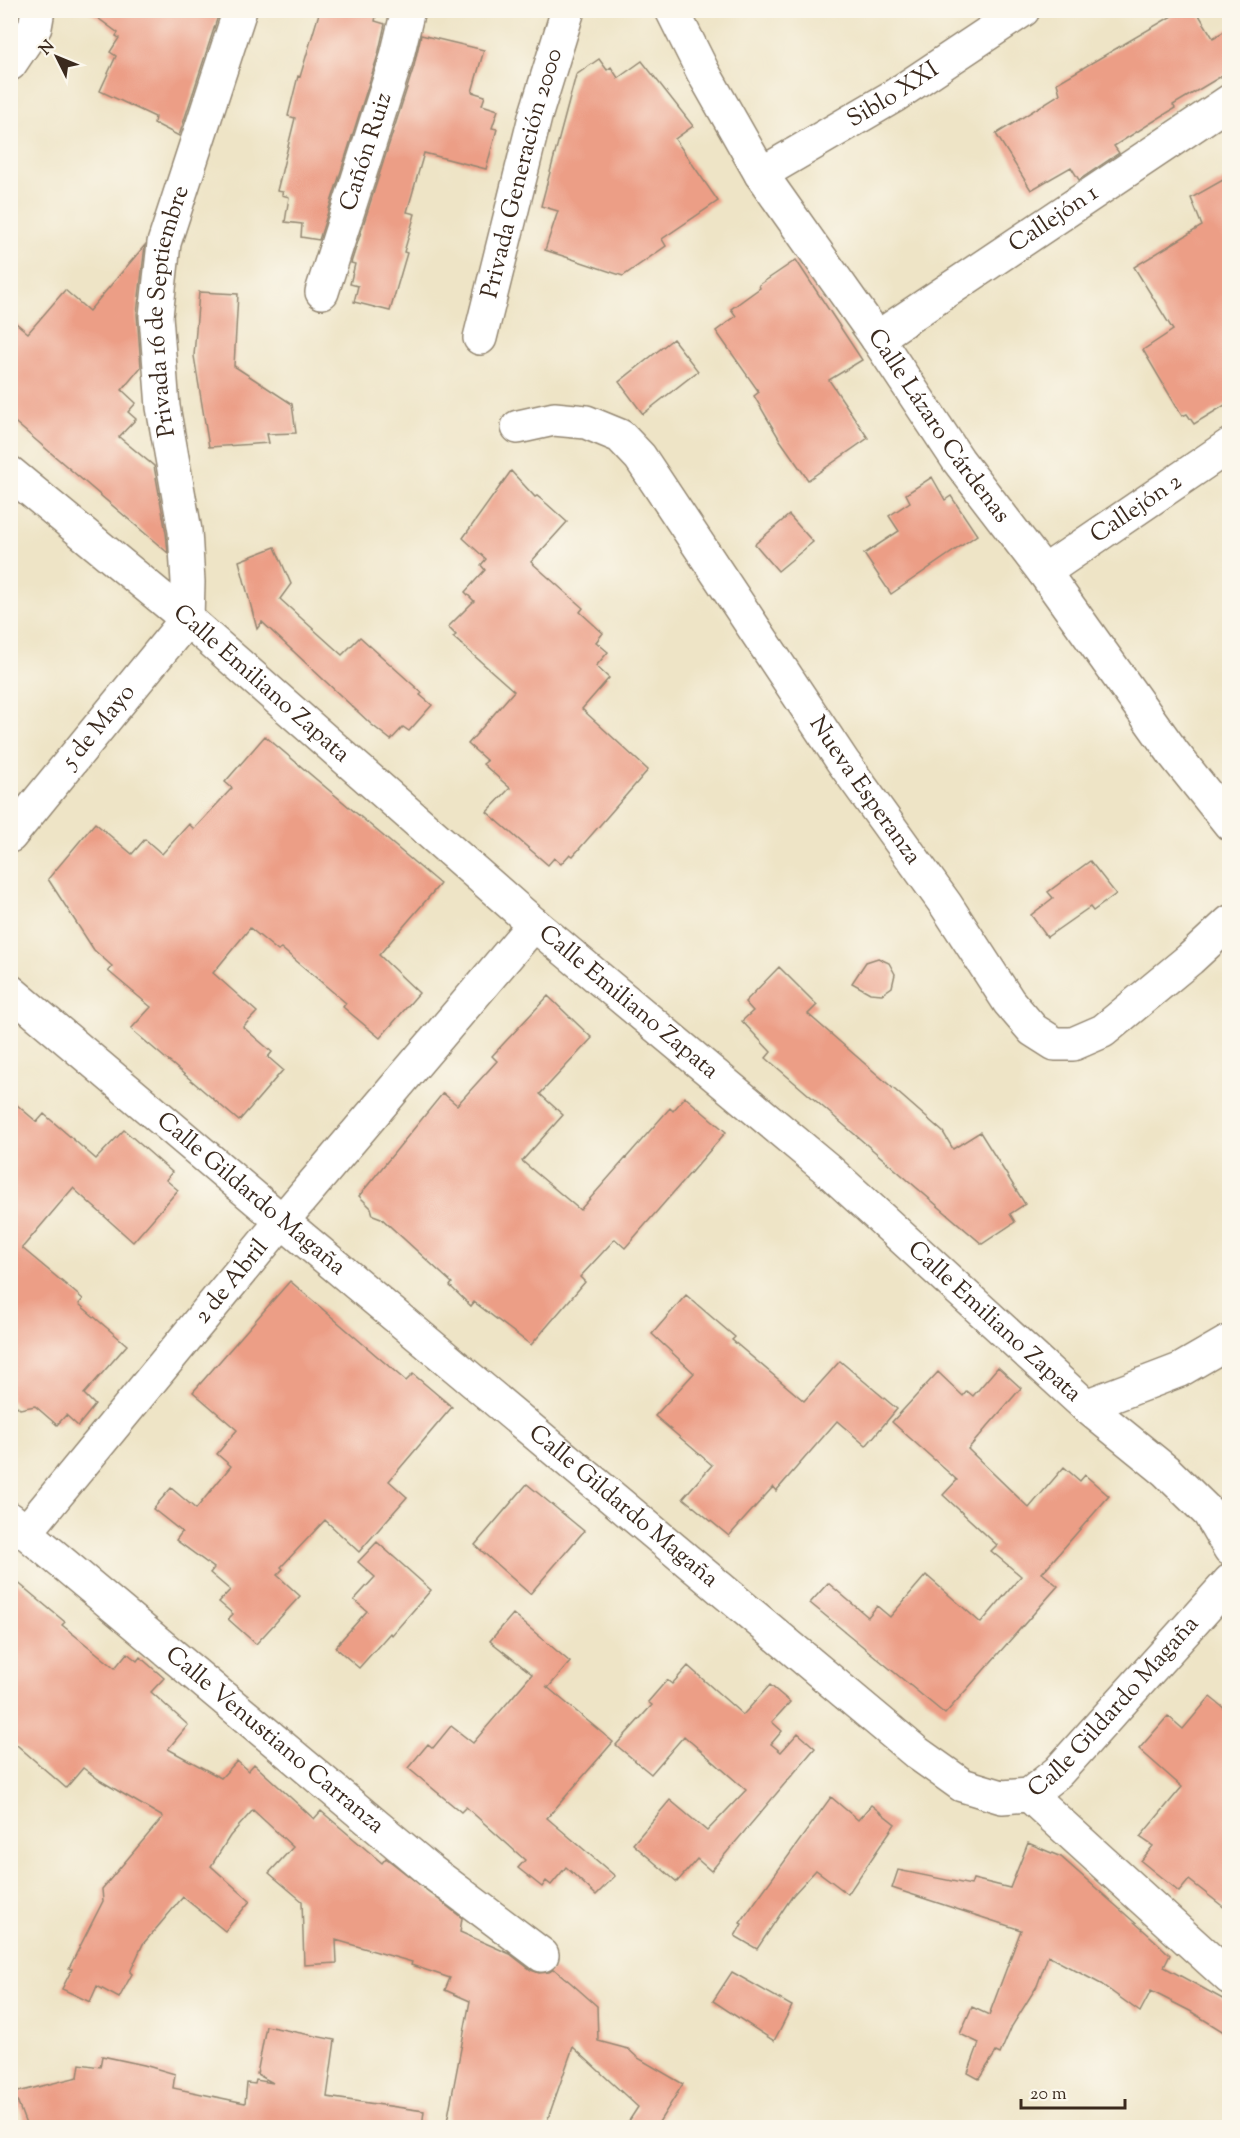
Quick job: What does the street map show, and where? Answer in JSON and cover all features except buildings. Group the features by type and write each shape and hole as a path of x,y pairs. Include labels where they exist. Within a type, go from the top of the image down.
{"street":[{"path":"10,64 35,27 39,10"},
{"name":"Privada 16 de Septiembre","path":"187,619 188,582 185,531 163,407 156,316 164,243 240,10"},
{"name":"Cañón Ruiz","path":"322,292 396,60 408,10"},
{"name":"Privada Generación 2000","path":"480,338 535,117 568,10"},
{"name":"Calle Lázaro Cárdenas","path":"672,10 703,72 761,174 877,338 958,460 1044,572 1174,754 1230,824"},
{"name":"Siblo XXI","path":"761,174 894,96 1023,10"},
{"name":"Callejón 1","path":"877,338 1230,102"},
{"name":"Nueva Esperanza","path":"518,427 554,419 586,422 620,436 640,457 843,762 946,905 1009,1002 1033,1030 1055,1044 1073,1044 1103,1031 1230,922"},
{"name":"Callejón 2","path":"1044,572 1230,445"},
{"name":"Calle Emiliano Zapata","path":"10,473 187,619 534,924 826,1168 1086,1406 1166,1471 1209,1513 1230,1549"},
{"name":"5 de Mayo","path":"10,836 187,619"},
{"name":"2 de Abril","path":"19,1526 534,924"},
{"name":"Calle Gildardo Magaña","path":"10,990 917,1753 962,1785 1002,1797 1029,1795 1058,1772 1230,1581"},
{"path":"1086,1406 1180,1370 1230,1341"},
{"name":"Calle Venustiano Carranza","path":"19,1526 429,1870 542,1956"},
{"path":"1029,1795 1230,1978"}]}
